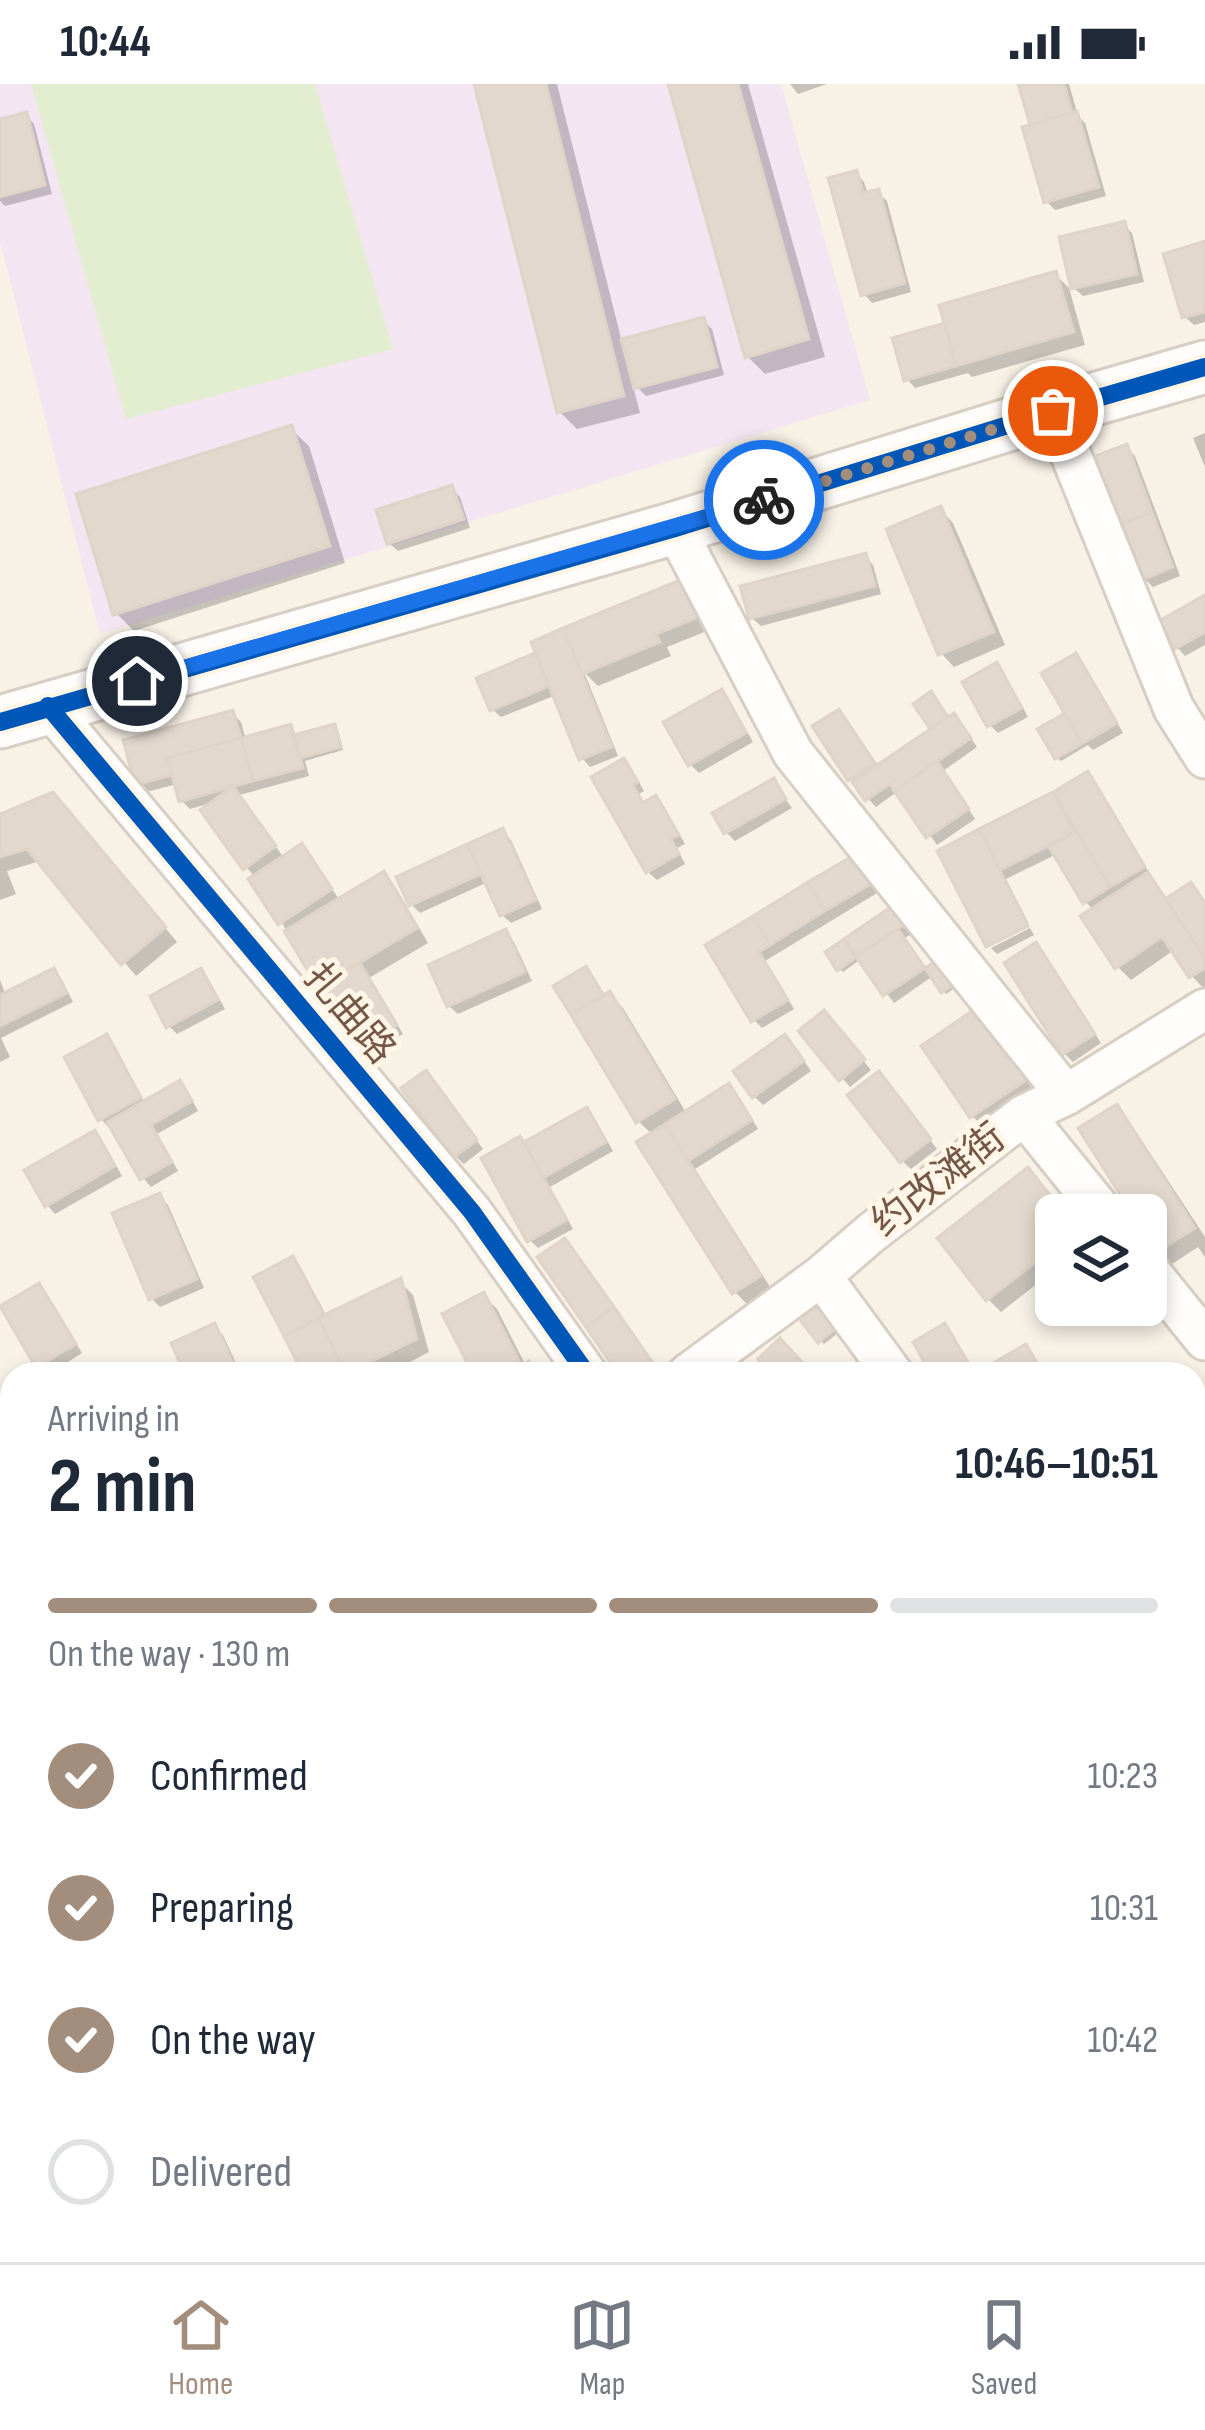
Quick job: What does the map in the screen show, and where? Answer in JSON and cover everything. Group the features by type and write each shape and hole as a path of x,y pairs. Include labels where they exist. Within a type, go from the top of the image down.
{"street":[{"path":"24,714 675,528 1205,367"},
{"path":"1053,411 1174,709 1205,758"},
{"path":"675,528 794,753 1066,1095"},
{"name":"扎曲路","path":"24,714 472,1212 578,1362"},
{"name":"约改滩街","path":"704,1362 1024,1115 1066,1095 1205,1009"},
{"path":"1024,1115 1088,1194"},
{"path":"821,1276 884,1362"},
{"path":"1167,1293 1205,1340"}],"shaded area":[{"path":"0,84 781,84 870,400 100,634 0,241"}],"green space":[{"path":"31,84 315,84 393,349 126,419"}],"building":[{"path":"474,84 546,84 624,396 557,413"},
{"path":"668,84 738,84 809,339 745,358"},
{"path":"1018,84 1064,84 1072,112 1030,125"},
{"path":"1077,111 1099,187 1044,203 1022,127"},
{"path":"27,112 45,185 0,197 0,119"},
{"path":"857,170 863,193 879,189 905,283 861,296 828,178"},
{"path":"1125,221 1137,274 1071,289 1059,237"},
{"path":"1205,241 1205,312 1182,318 1163,254"},
{"path":"1056,271 1074,332 956,366 939,305"},
{"path":"704,317 717,367 634,389 621,339"},
{"path":"945,323 956,366 904,381 892,338"},
{"path":"292,425 330,546 113,615 76,494"},
{"path":"1127,444 1152,512 1121,524 1095,456"},
{"path":"452,485 464,519 387,544 376,510"},
{"path":"941,506 994,632 938,655 886,529"},
{"path":"1152,512 1173,567 1142,580 1121,524"},
{"path":"866,553 875,586 749,619 740,586"},
{"path":"680,580 696,618 656,634 660,642 582,674 563,628"},
{"path":"1205,595 1205,632 1175,649 1159,621"},
{"path":"563,628 612,747 579,760 531,642"},
{"path":"535,653 549,686 490,711 476,678"},
{"path":"1076,653 1117,723 1082,744 1041,673"},
{"path":"997,662 1022,708 987,727 962,682"},
{"path":"722,689 746,733 688,766 663,722"},
{"path":"931,691 948,717 930,729 913,704"},
{"path":"839,709 875,763 848,781 812,726"},
{"path":"233,710 241,738 167,758 172,775 135,785 123,740"},
{"path":"954,713 971,738 894,791 890,784 865,801 852,782"},
{"path":"1065,713 1082,744 1055,759 1037,729"},
{"path":"291,724 303,768 253,781 241,738"},
{"path":"335,724 341,747 300,758 293,735"},
{"path":"241,738 253,781 179,802 167,758"},
{"path":"624,758 643,803 656,795 679,835 671,839 679,854 646,873 591,777"},
{"path":"937,761 969,809 926,838 894,791"},
{"path":"1088,771 1145,867 1110,887 1053,792"},
{"path":"774,778 786,799 724,834 712,813"},
{"path":"233,786 276,846 243,870 200,810"},
{"path":"53,792 166,927 121,965 27,849 0,857 0,814"},
{"path":"1053,792 1074,833 1000,870 979,829"},
{"path":"503,828 536,900 500,916 467,844"},
{"path":"979,829 1028,926 986,947 937,851"},
{"path":"1076,830 1110,887 1083,904 1049,847"},
{"path":"302,843 332,889 278,925 248,879"},
{"path":"467,844 481,874 409,906 396,877"},
{"path":"859,852 876,881 825,911 808,882"},
{"path":"384,871 417,928 318,988 284,931"},
{"path":"1148,872 1205,959 1205,968 1189,978 1162,937 1115,969 1080,916"},
{"path":"808,882 825,911 770,945 753,916"},
{"path":"1191,882 1205,903 1205,959 1165,899"},
{"path":"901,900 914,918 856,957 844,939"},
{"path":"753,916 770,945 759,952 788,1000 751,1022 705,945"},
{"path":"506,929 525,972 447,1007 428,965"},
{"path":"898,929 925,968 883,996 856,957"},
{"path":"844,939 856,957 837,971 825,952"},
{"path":"1036,942 1095,1034 1062,1055 1004,963"},
{"path":"947,953 963,978 941,993 925,968"},
{"path":"360,963 397,1025 354,1050 318,988"},
{"path":"586,966 604,996 571,1015 553,986"},
{"path":"54,968 67,993 0,1026 0,995"},
{"path":"201,968 218,1000 166,1028 150,996"},
{"path":"610,991 675,1099 636,1123 571,1015"},
{"path":"985,1002 1034,1075 970,1118 921,1046"},
{"path":"824,1010 865,1059 839,1081 798,1031"},
{"path":"107,1034 141,1098 98,1121 64,1057"},
{"path":"785,1034 804,1061 752,1098 733,1071"},
{"path":"426,1070 477,1140 453,1158 401,1088"},
{"path":"879,1071 931,1139 900,1163 847,1095"},
{"path":"180,1080 192,1101 151,1125 172,1162 140,1180 107,1122"},
{"path":"729,1083 752,1120 688,1161 665,1124"},
{"path":"1117,1104 1195,1228 1167,1246 1167,1194 1120,1194 1078,1128"},
{"path":"587,1107 606,1142 543,1178 524,1142"},
{"path":"665,1124 761,1276 732,1294 636,1142"},
{"path":"95,1130 115,1166 45,1207 24,1170"},
{"path":"520,1136 567,1220 527,1242 481,1158"},
{"path":"1028,1167 1049,1194 1035,1194 1035,1262 986,1301 937,1238"},
{"path":"160,1193 197,1279 149,1300 112,1213"},
{"path":"565,1238 614,1307 586,1327 537,1257"},
{"path":"293,1256 324,1316 284,1336 253,1277"},
{"path":"401,1278 417,1339 370,1362 340,1362 318,1318"},
{"path":"39,1283 76,1344 46,1362 33,1362 0,1306"},
{"path":"484,1292 519,1362 467,1362 442,1314"},
{"path":"814,1300 836,1328 818,1343 796,1315"},
{"path":"614,1307 652,1362 610,1362 586,1327"},
{"path":"318,1318 340,1362 297,1362 284,1336"},
{"path":"215,1323 233,1362 180,1362 171,1343"},
{"path":"945,1323 968,1362 924,1362 913,1342"},
{"path":"780,1338 802,1362 761,1362 758,1359"},
{"path":"1026,1344 1036,1362 995,1362"}],"cycle path":[{"path":"0,722 675,528 1205,367"},
{"path":"48,706 472,1212 578,1362"}],"way so far":[{"path":"764,500 1053,411"}],"route":[{"path":"137,681 764,500"}]}
